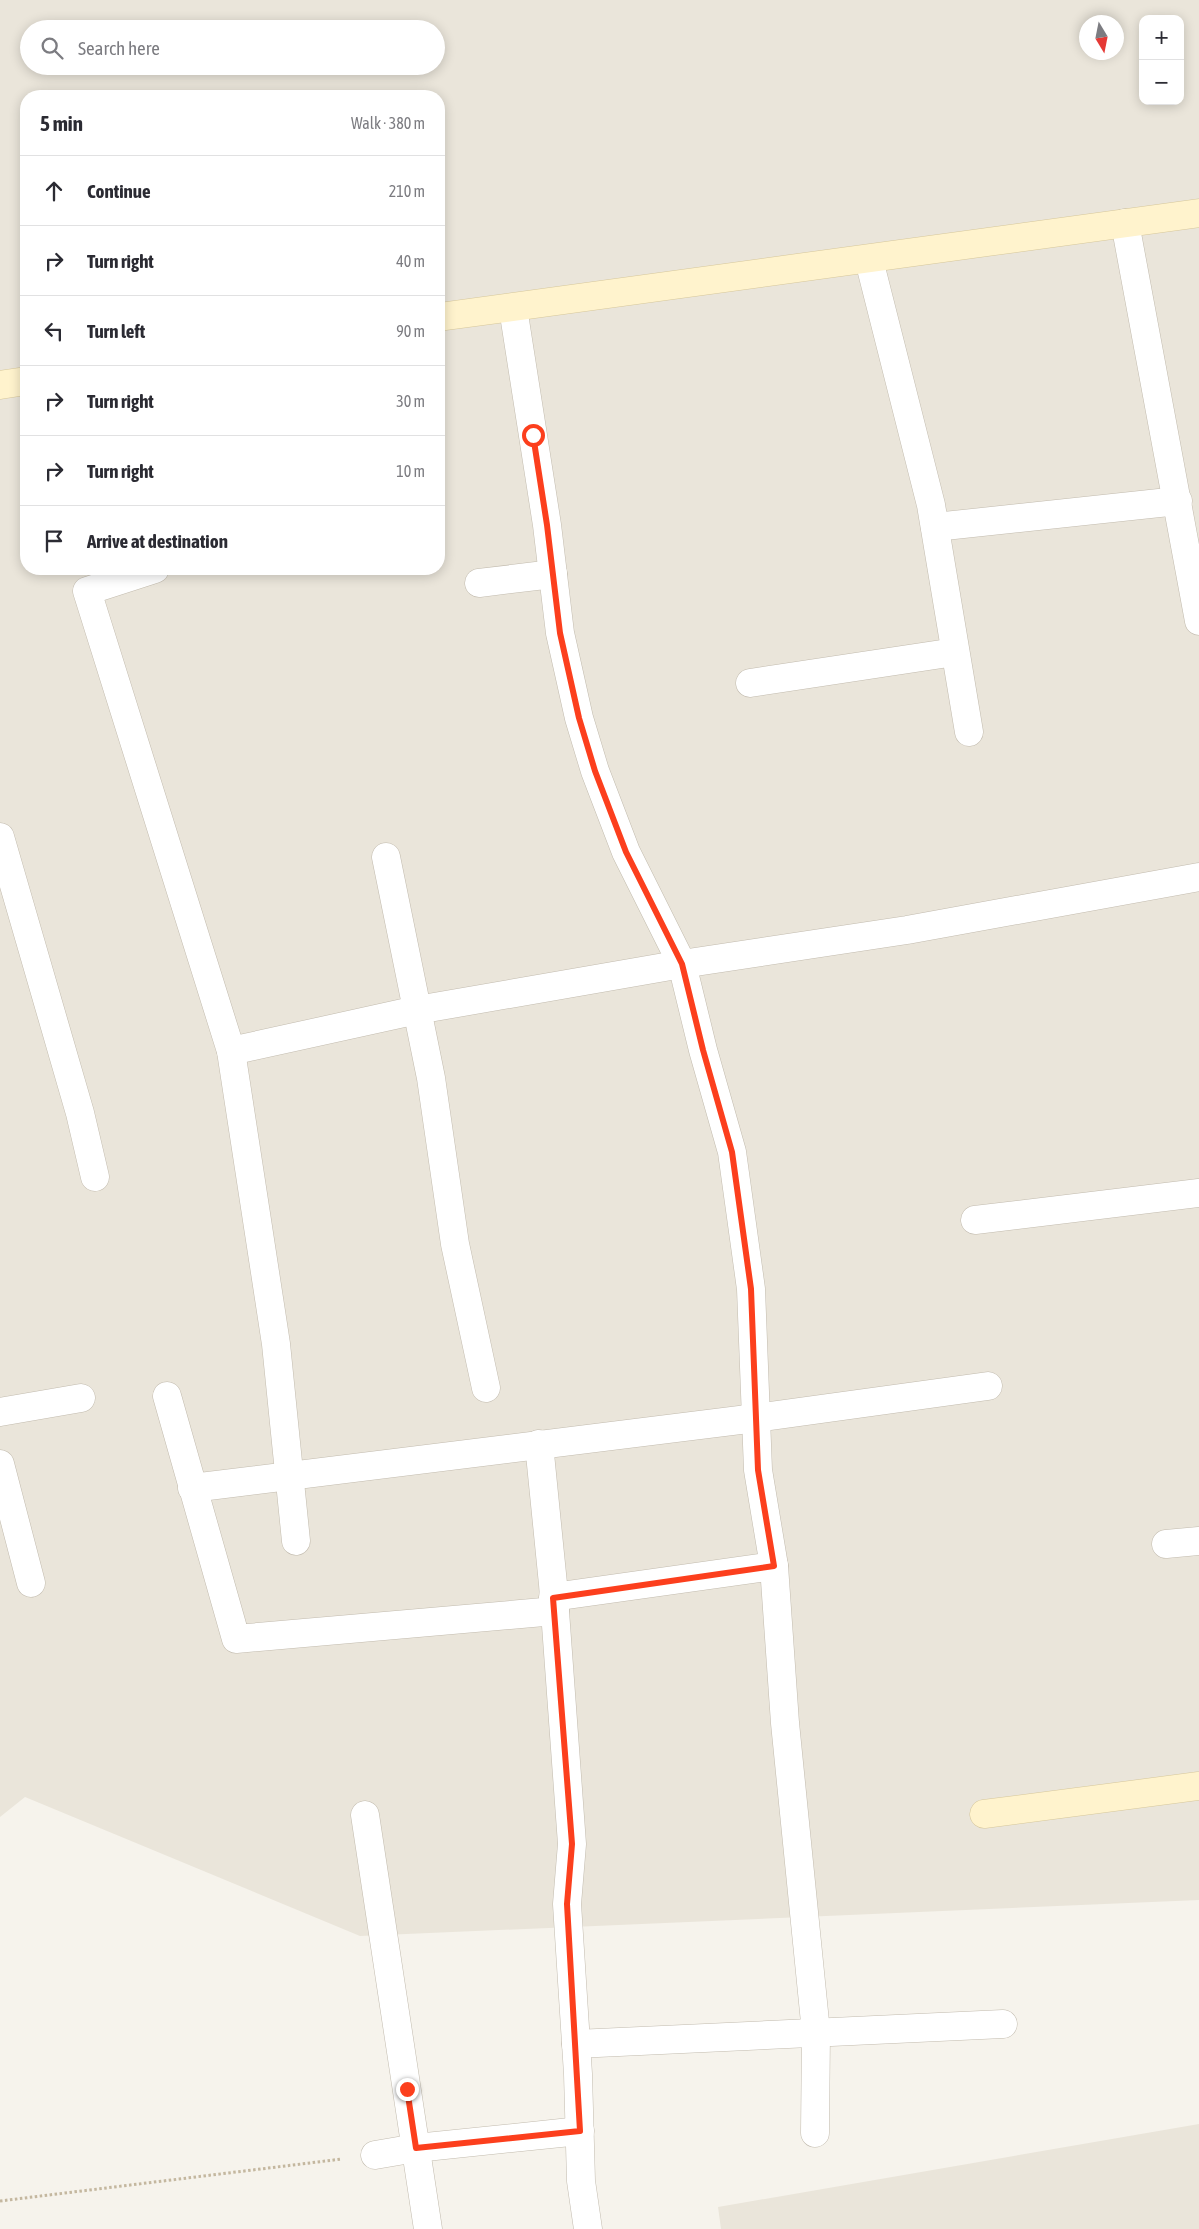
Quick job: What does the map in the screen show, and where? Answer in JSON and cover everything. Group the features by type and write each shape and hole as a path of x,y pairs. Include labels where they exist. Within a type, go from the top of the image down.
{"street":[{"path":"445,316 869,260 1199,213"},
{"path":"1125,223 1185,505 1199,621"},
{"path":"869,260 935,527 969,732"},
{"path":"513,308 553,574 560,633 579,718 595,771 626,852 682,964 703,1050 732,1152 751,1289 758,1470 774,1566 785,1723 816,2032 816,2133"},
{"path":"0,386 20,382"},
{"path":"935,527 1185,505"},
{"path":"478,583 553,574"},
{"path":"136,575 87,591 231,1052 276,1344 296,1541"},
{"path":"750,683 955,652"},
{"path":"0,837 10,909 80,1113 96,1177"},
{"path":"386,857 431,1078 456,1244 486,1388"},
{"path":"231,1052 417,1010 682,964 907,930 1199,877"},
{"path":"975,1220 1199,1193"},
{"path":"192,1488 756,1418 988,1386"},
{"path":"167,1396 236,1639 554,1604 774,1566"},
{"path":"0,1412 81,1398"},
{"path":"540,1444 572,1844 567,1904 582,2181 588,2229"},
{"path":"0,1464 31,1583"},
{"path":"1166,1544 1199,1541"},
{"path":"984,1814 1199,1786"},
{"path":"365,1815 428,2229"},
{"path":"576,2044 1003,2024"},
{"path":"375,2155 416,2148 580,2131"}],"path":[{"path":"0,2201 375,2155"}],"shaded area":[{"path":"0,0 1199,0 1199,1900 360,1936 25,1797 0,1817"},
{"path":"1199,2124 1199,2229 721,2229 718,2207"}],"route":[{"path":"407,2089 416,2148 580,2131 567,1904 572,1844 553,1598 774,1566 758,1470 751,1289 732,1152 703,1050 682,964 626,852 595,771 579,718 560,633 547,525 533,435"}]}
